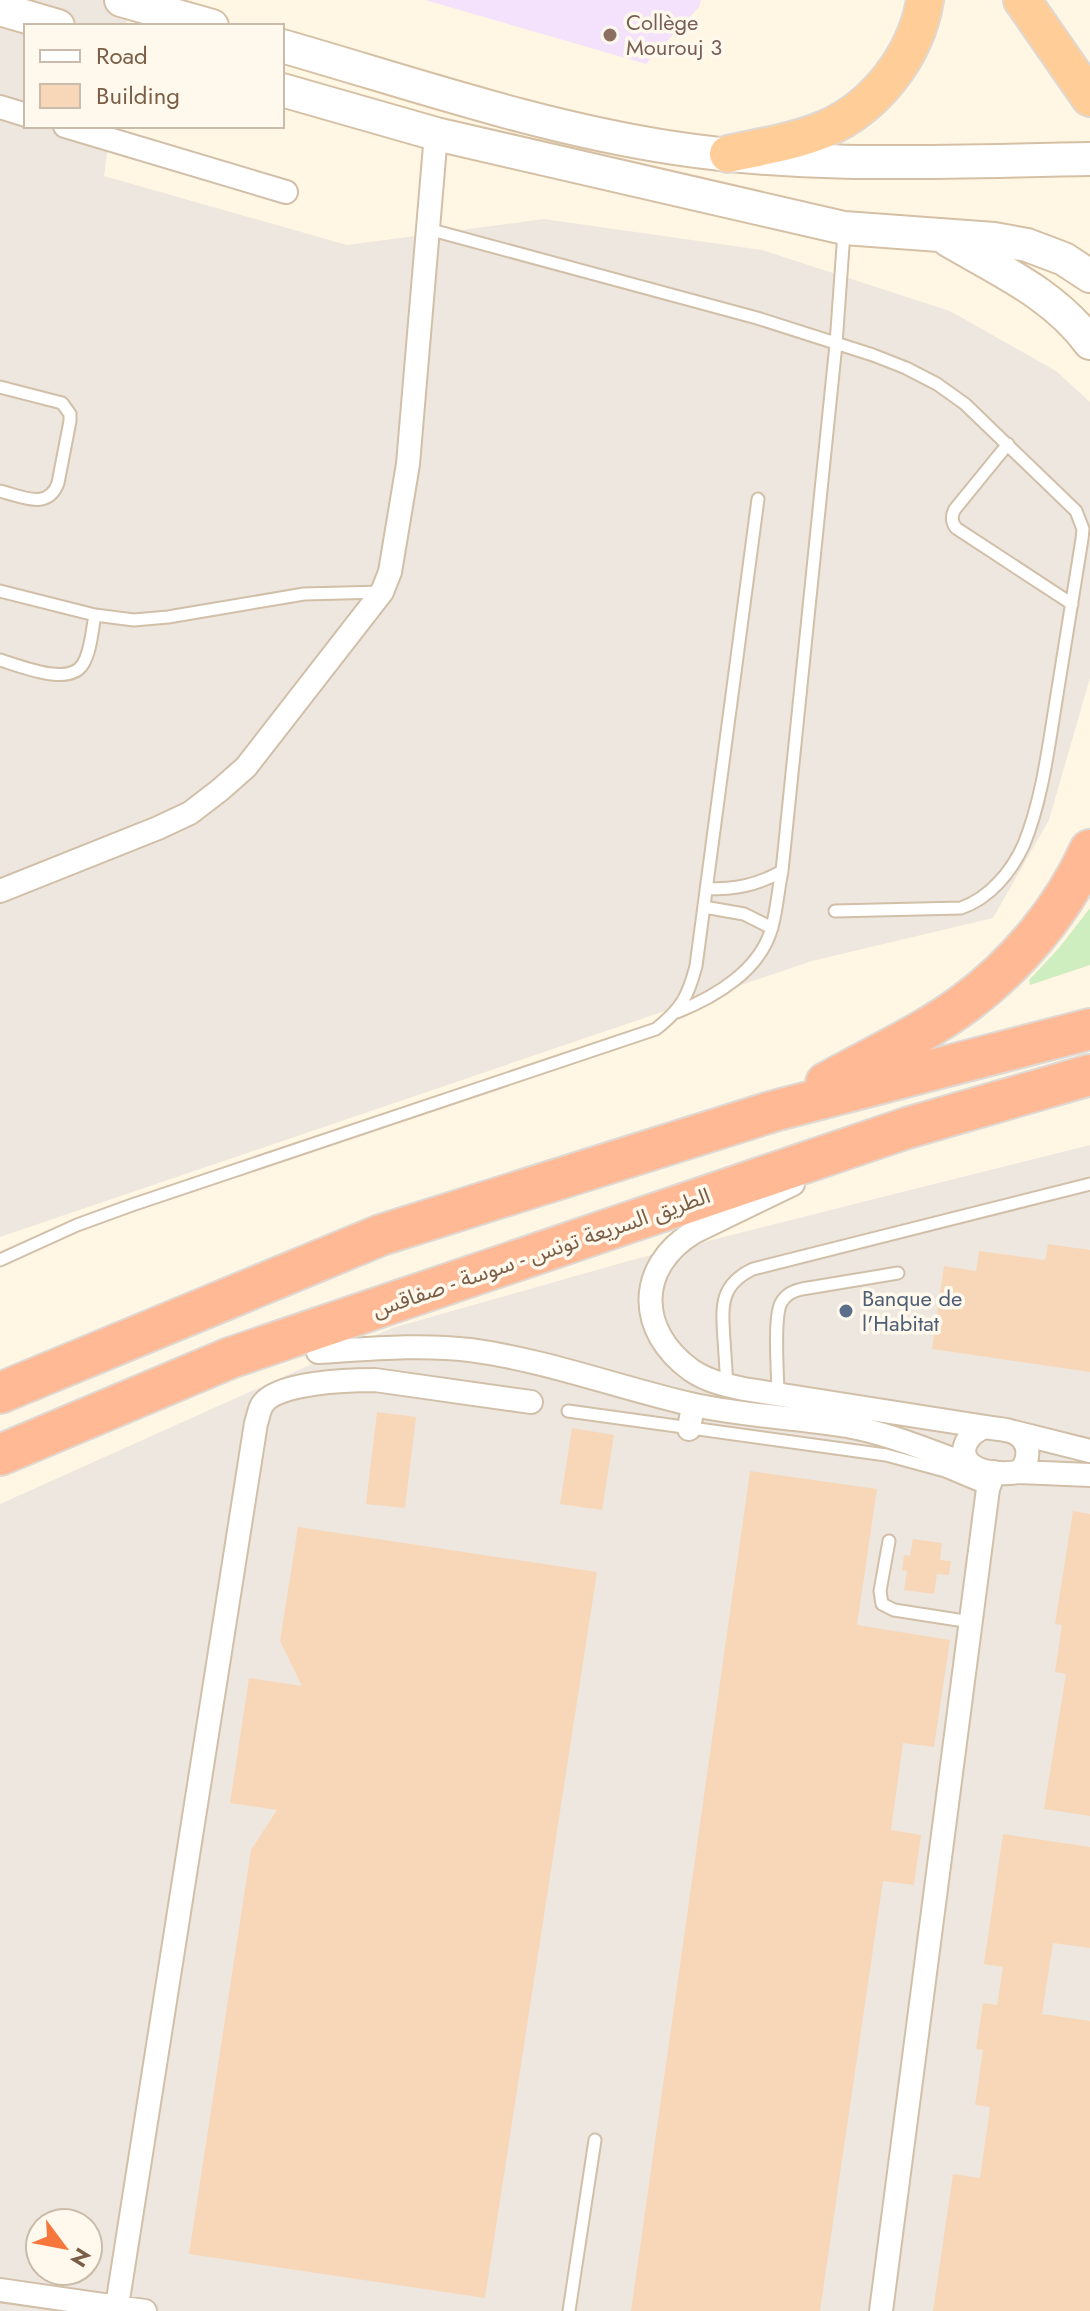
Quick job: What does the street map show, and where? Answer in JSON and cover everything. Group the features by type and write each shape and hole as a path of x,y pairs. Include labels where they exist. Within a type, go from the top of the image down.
{"highway":[{"path":"728,154 813,134 864,105 892,76 902,60 918,26 925,0"},
{"path":"1022,0 1090,98"},
{"path":"774,1111 945,1017 986,987 1045,925 1062,902 1090,850"},
{"path":"0,1393 381,1235 774,1111 1090,1029"},
{"name":"الطريق السريعة تونس - سوسة - صفاقس","path":"0,1455 230,1358 907,1128 1090,1075"},
{"path":"230,1358 318,1352"}],"main road":[{"path":"121,0 205,24"},
{"path":"0,9 51,24"},
{"path":"284,47 573,128 663,146 832,163 1090,159"},
{"path":"284,91 436,134 844,228 994,239 1027,245 1064,259 1090,276"},
{"path":"942,237 1046,298 1074,322 1090,343"}],"street":[{"path":"0,107 24,114"},
{"path":"72,128 286,192"},
{"path":"0,891 158,828 190,813 220,790 246,767 382,592 390,572 408,464 436,134"},
{"path":"907,1128 683,1239 664,1258 653,1281 650,1307 655,1331 672,1353 692,1371 727,1385 986,1427 1090,1451"},
{"path":"318,1352 409,1347 470,1350 693,1405 847,1426 898,1439 985,1476 1019,1472 1090,1475"},
{"path":"117,2306 256,1423 262,1404 274,1394 293,1389 363,1380 531,1402"},
{"path":"689,1429 693,1405"},
{"path":"881,2311 971,1622 985,1476 965,1454 967,1439 972,1433 986,1427"},
{"path":"1013,1432 1021,1438 1028,1452 1025,1466 1019,1472"},
{"path":"0,2290 145,2311"}],"lane":[{"path":"0,1260 118,1210 656,1029 676,1013 697,1004 735,979 764,947 772,928 782,871 836,344 844,228"},
{"path":"428,229 727,309 906,368 937,384 965,404 1081,519 1082,539 1042,782 1024,843 1002,879 982,898 961,908 835,911"},
{"path":"0,387 62,403 70,414 55,492 40,501 0,491"},
{"path":"1008,444 955,509 952,522 956,528 1072,604"},
{"path":"676,1013 690,991 696,966 758,499"},
{"path":"0,591 95,615 134,620 304,594 382,592"},
{"path":"0,660 55,675 73,673 85,658 95,615"},
{"path":"706,889 746,887 782,871"},
{"path":"704,907 744,914 772,928"},
{"path":"727,1385 724,1297 741,1275 753,1269 1090,1184"},
{"path":"778,1395 777,1315 782,1300 802,1289 898,1273"},
{"path":"568,1411 886,1455 945,1471 985,1476"},
{"path":"889,1541 880,1591 882,1604 894,1610 971,1622"},
{"path":"569,2311 595,2140"}],"shaded area":[{"path":"0,0 130,0 126,24 24,24 24,128 111,128 104,176 347,245 544,219 762,250 950,311 1056,371 1090,402 1090,678 1049,820 993,918 812,961 0,1237"},
{"name":"Collège Mourouj 3","path":"425,0 701,0 699,7 646,64"},
{"path":"1090,1145 1090,2311 0,2311 0,1504 392,1328 632,1260"}],"green space":[{"path":"1090,908 1090,965 1030,985 1029,980"}],"building":[{"path":"1048,1244 1090,1250 1090,1372 932,1349 944,1266 976,1271 979,1251 1045,1260"},
{"path":"377,1412 416,1417 405,1508 366,1504"},
{"path":"572,1428 614,1435 602,1510 560,1504"},
{"path":"750,1471 877,1489 857,1625 950,1640 934,1747 903,1743 891,1830 921,1835 914,1885 883,1881 820,2311 631,2311"},
{"path":"1073,1511 1090,1514 1090,1816 1044,1809 1066,1674 1055,1672 1062,1625 1055,1624"},
{"path":"298,1527 597,1572 485,2298 189,2254 251,1850 277,1810 230,1803 249,1678 302,1686 280,1641"},
{"path":"913,1539 942,1543 940,1560 951,1561 949,1575 937,1574 934,1594 904,1590 907,1571 902,1570 904,1555 910,1556"},
{"path":"1003,1834 1090,1847 1090,1948 1053,1943 1042,2014 1090,2021 1090,2311 933,2311 953,2174 980,2178 990,2107 975,2105 983,2050 976,2049 983,2003 997,2005 1003,1967 984,1964"}],"place":[{"name":"Collège Mourouj 3","path":"610,35"},
{"name":"Banque de l'Habitat","path":"846,1311"}]}
